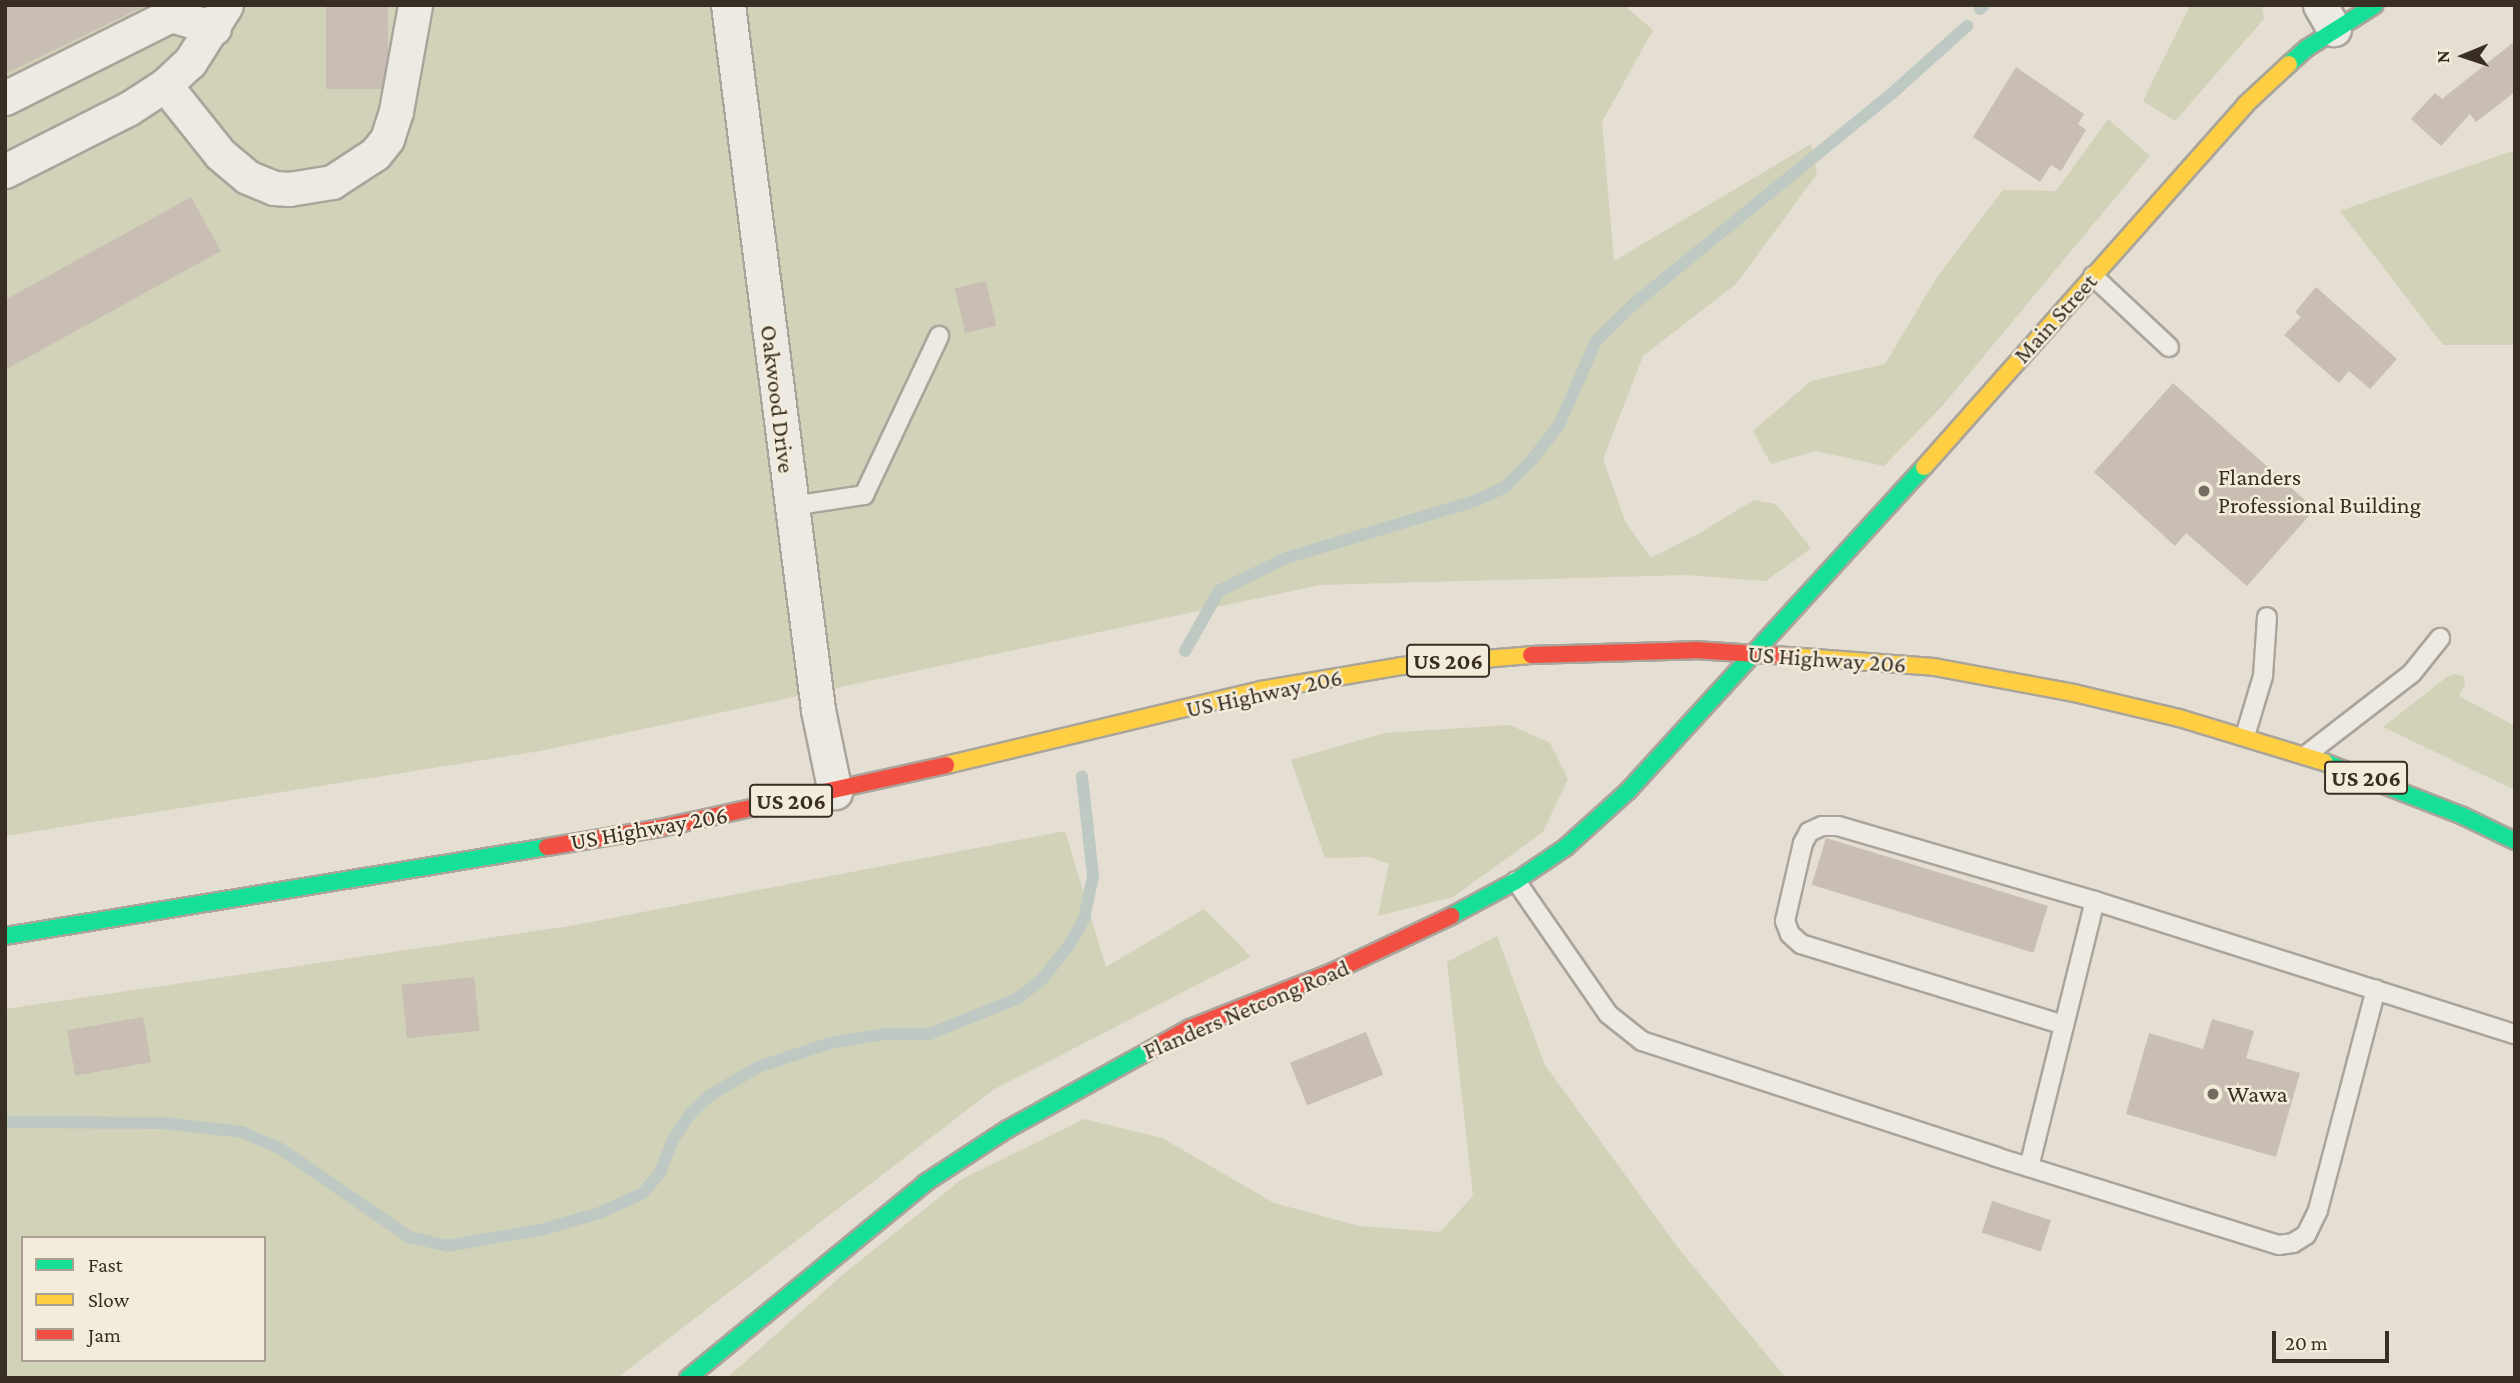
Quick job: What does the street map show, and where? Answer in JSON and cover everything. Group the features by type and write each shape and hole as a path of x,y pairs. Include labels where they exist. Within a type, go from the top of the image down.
{"main road":[{"name":"Main Street","path":"1754,653 1826,577 2245,105 2307,48 2327,17 2375,5"},
{"name":"US Highway 206","path":"5,936 660,828 835,792 1261,690 1401,666 1572,652 1754,653 1934,667 1996,678 2128,705 2306,755 2463,816 2515,841"},
{"name":"Flanders Netcong Road","path":"688,1378 925,1183 1058,1098 1190,1028 1388,948 1516,881 1602,816 1754,653"}],"street":[{"path":"165,85 220,154 247,177 274,188 289,189 332,182 375,154 387,139 396,111 415,5"},
{"name":"Oakwood Drive","path":"728,5 818,710 835,792"},
{"path":"5,98 170,15 220,16"},
{"path":"5,171 128,109 165,85 190,62 220,16"}],"lane":[{"path":"2093,276 2169,347"},
{"path":"792,506 864,495 939,336"},
{"path":"2245,736 2263,676 2267,617"},
{"path":"2306,755 2412,673 2440,638"},
{"path":"2064,1025 1801,944 1790,934 1785,921 1803,843 1809,832 1822,827 1838,826 2095,901 2515,1034"},
{"path":"1516,881 1608,1014 1642,1041 2279,1245 2293,1243 2305,1235 2318,1210 2376,989"},
{"path":"2029,1167 2095,901"}],"green space":[{"path":"5,5 1624,5 1653,30 1602,122 1614,261 1811,144 1817,174 1736,284 1643,356 1603,459 1625,521 1651,558 1698,534 1754,500 1776,504 1811,548 1766,581 1686,575 1320,585 540,751 5,836"},
{"path":"2190,5 2262,5 2264,19 2175,121 2143,101"},
{"path":"2108,119 2150,156 1944,404 1884,466 1816,451 1771,464 1753,431 1811,381 1885,364 1937,277 2003,190 2056,191"},
{"path":"2515,150 2515,345 2443,345 2340,211"},
{"path":"2456,674 2464,677 2465,684 2459,696 2515,726 2515,790 2383,727 2448,676"},
{"path":"1510,725 1550,743 1568,779 1543,832 1453,897 1378,916 1389,864 1370,857 1325,858 1291,760 1385,733"},
{"path":"1065,831 1106,967 1204,909 1251,957 993,1090 617,1378 5,1378 5,1009 570,926"},
{"path":"1497,936 1545,1065 1679,1249 1786,1378 727,1378 840,1277 962,1179 1084,1119 1162,1138 1274,1203 1359,1226 1440,1232 1473,1196 1447,962"}],"building":[{"path":"5,5 147,5 5,74"},
{"path":"326,5 388,5 388,89 326,89"},
{"path":"2515,41 2515,92 2476,122 2470,114 2441,146 2411,119 2435,93 2442,99"},
{"path":"2016,67 2084,114 2078,124 2086,130 2061,171 2051,165 2040,182 1973,137"},
{"path":"191,197 221,251 5,370 5,300"},
{"path":"986,281 996,326 965,333 955,288"},
{"path":"2316,287 2397,359 2370,389 2349,371 2339,383 2284,335 2301,317 2295,312"},
{"name":"Flanders Professional Building","path":"2173,383 2315,509 2247,586 2186,533 2175,546 2094,472"},
{"path":"1826,838 2048,906 2034,953 1812,885"},
{"path":"474,977 480,1031 407,1038 401,985"},
{"path":"143,1017 151,1062 75,1076 67,1030"},
{"name":"Wawa","path":"2212,1019 2254,1031 2246,1058 2300,1073 2276,1157 2126,1114 2149,1033 2203,1049"},
{"path":"1366,1032 1383,1075 1307,1105 1290,1063"},
{"path":"1992,1201 2051,1220 2041,1252 1982,1232"}],"waterway":[{"path":"1980,9 1984,5"},
{"path":"1185,651 1219,591 1286,558 1475,501 1505,487 1531,461 1559,425 1596,341 1636,302 1898,88 1967,26"},
{"path":"5,1122 163,1123 242,1132 281,1149 409,1237 447,1246 544,1229 602,1212 643,1193 660,1173 672,1141 691,1113 709,1096 758,1067 830,1043 885,1034 930,1034 1018,998 1042,979 1070,944 1084,919 1093,876 1082,777"}],"traffic: fast":[{"path":"2289,64 2307,48 2375,5"},
{"path":"1451,916 1516,881 1566,847 1628,791 1924,467"},
{"path":"2324,762 2463,816 2515,841"},
{"path":"5,936 547,847"},
{"path":"688,1378 925,1183 1006,1130 1152,1049"}],"traffic: slow":[{"path":"1924,467 2245,105 2289,64"},
{"path":"946,765 1261,690 1401,666 1531,655"},
{"path":"1789,656 1934,667 2074,693 2179,718 2324,762"}],"traffic: jam":[{"path":"1531,655 1695,650 1789,656"},
{"path":"547,847 660,828 946,765"},
{"path":"1152,1049 1190,1028 1332,972 1451,916"}],"place":[{"name":"Flanders Professional Building","path":"2204,491"},
{"name":"Wawa","path":"2213,1094"}]}
